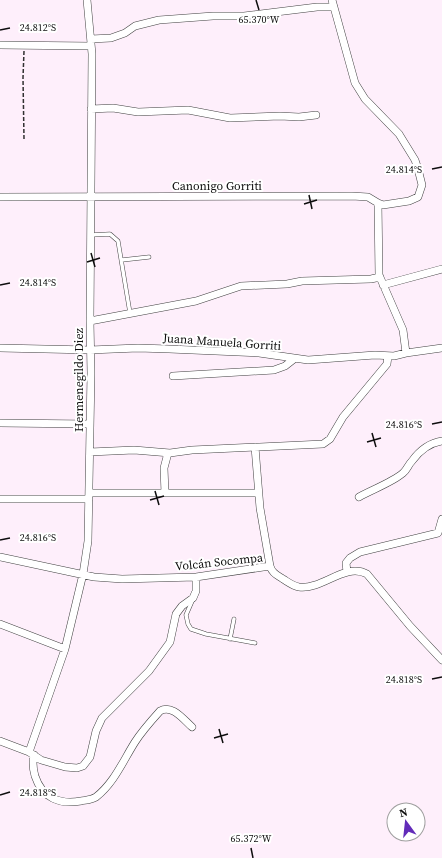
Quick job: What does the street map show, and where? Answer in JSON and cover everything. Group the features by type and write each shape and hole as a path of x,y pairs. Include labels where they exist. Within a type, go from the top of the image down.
{"street":[{"name":"Hermenegildo Diez","path":"31,754 65,649 83,574 88,541 90,452 91,43 87,0"},
{"path":"0,46 91,43 125,33 135,26 159,20 213,16 244,16 317,7 333,3"},
{"name":"Canonigo Gorriti","path":"0,197 352,196 368,197 378,204 384,205 409,201 418,196 422,185 415,160 399,134 359,91 352,74 333,3"},
{"path":"91,110 113,108 138,112 188,110 230,118 316,115"},
{"path":"378,204 378,272 403,330 406,353"},
{"path":"383,285 442,269"},
{"path":"90,321 196,301 241,286 287,284 302,281 371,279 380,277"},
{"name":"Juana Manuela Gorriti","path":"0,348 90,350 138,348 169,349 259,353 308,360 375,355 388,356 442,348"},
{"path":"90,452 134,450 168,453 192,450 318,445 327,442 330,439 343,417 387,364 388,356"},
{"path":"173,376 274,370 286,366 294,359"},
{"path":"0,423 90,424"},
{"path":"359,497 400,476 406,471 411,461 429,444 442,441"},
{"path":"255,447 258,493 270,566"},
{"path":"164,493 164,468 168,453"},
{"path":"0,499 164,493 258,493"},
{"path":"347,572 346,563 350,558 360,552 440,535 442,519"},
{"name":"Volcán Socompa","path":"0,557 94,577 122,580 196,577 270,566 276,575 298,587 314,585 347,572 359,571 367,574 410,626 442,660"},
{"path":"0,741 42,760 65,767 77,768 83,766 90,757 96,731 102,718 159,659 170,642 177,611 193,598 196,591 196,577"},
{"path":"0,624 65,649"},
{"path":"31,754 38,785 46,794 66,802 90,800 102,791 118,772 140,736 160,711 164,709 172,709 192,727"}],"lane":[{"path":"91,235 112,234 118,242 130,313"},
{"path":"122,260 149,257"},
{"path":"193,598 186,615 191,629 206,634 255,643"},
{"path":"230,638 234,619"}],"path":[{"path":"24,46 24,139"}]}
